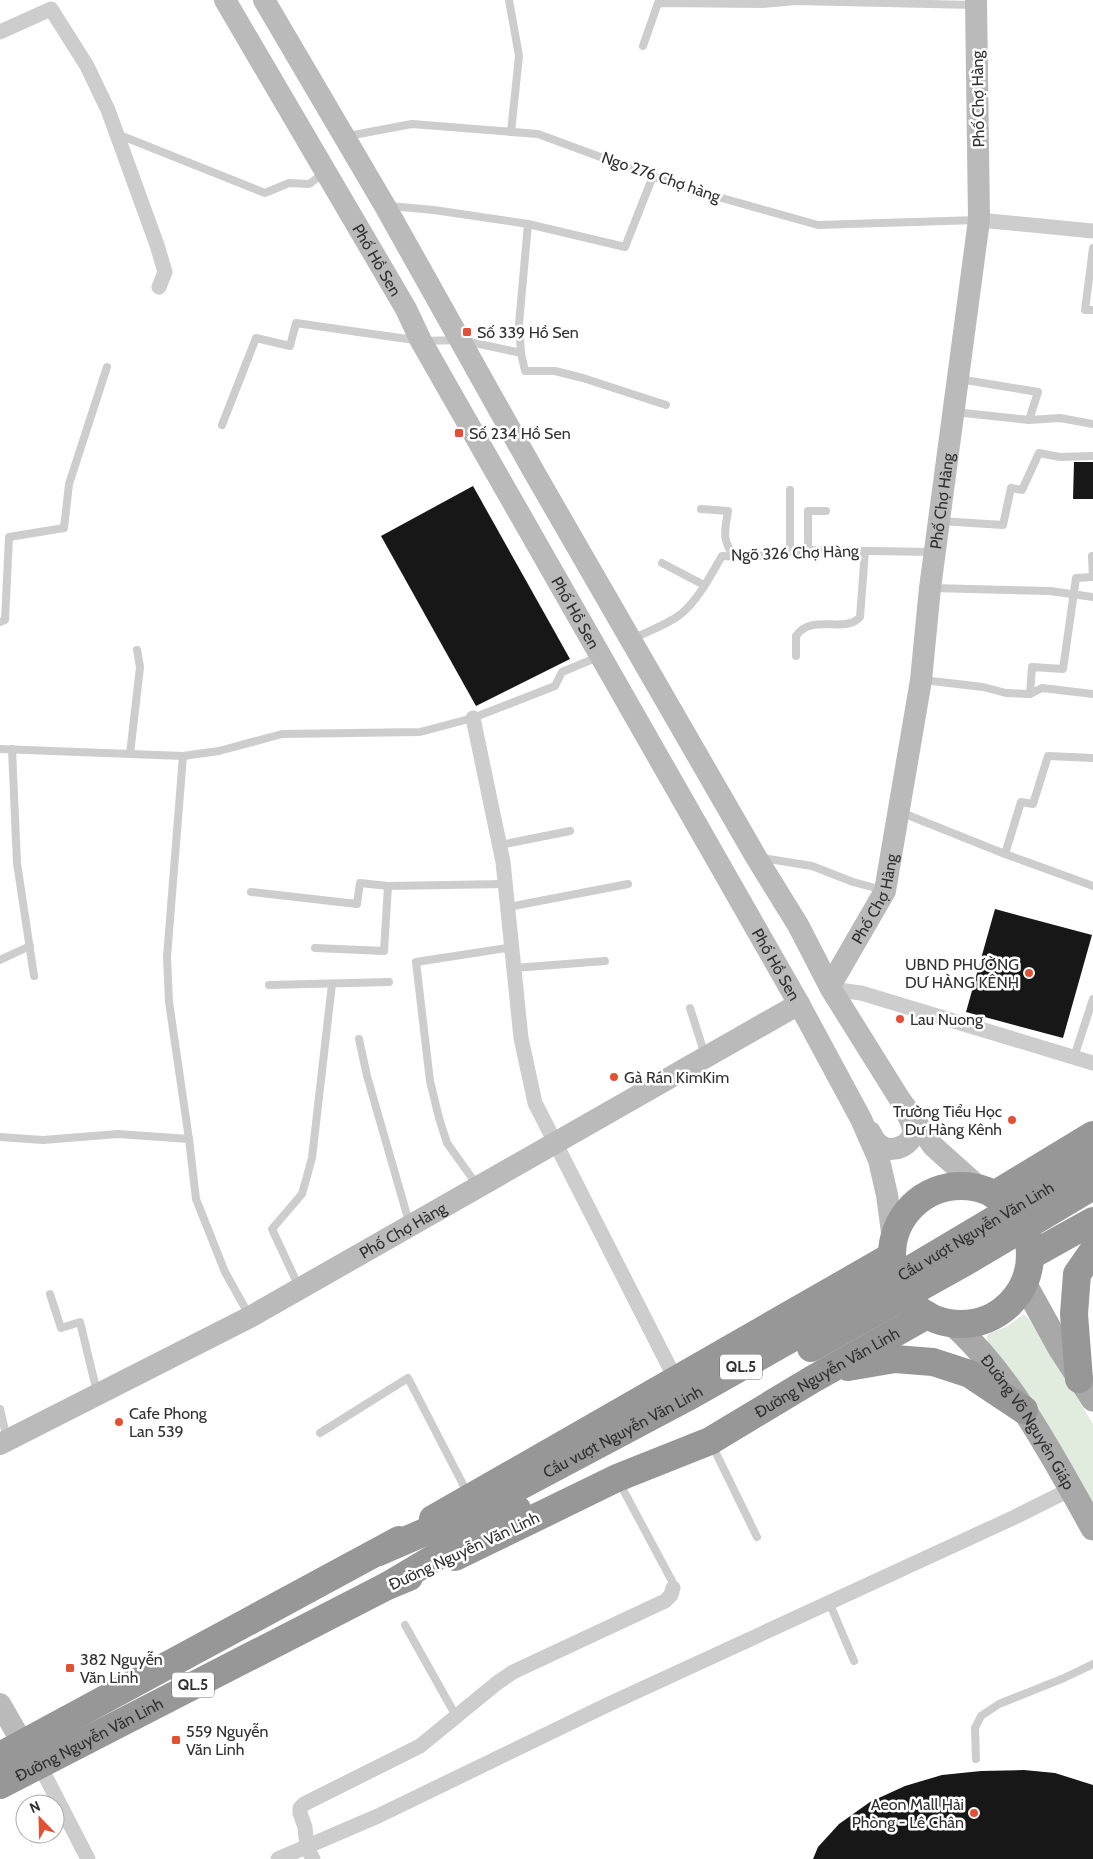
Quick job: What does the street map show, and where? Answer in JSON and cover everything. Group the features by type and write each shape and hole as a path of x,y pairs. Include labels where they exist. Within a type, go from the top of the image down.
{"highway":[{"path":"987,1192 1093,1135"},
{"path":"1093,1145 1093,1157"},
{"name":"Cầu vượt Nguyễn Văn Linh","path":"379,1552 471,1512 686,1398 859,1300 1093,1161"},
{"path":"962,1186 987,1192 1009,1206 1021,1220 1028,1237 1030,1256 1024,1283 1014,1299 1001,1311 985,1320 967,1324 953,1324 927,1315 912,1304 901,1290 894,1274 893,1248 899,1225 910,1210 925,1197 942,1189 962,1186"},
{"name":"Cầu vượt Nguyễn Văn Linh","path":"387,1586 482,1529 889,1306 1093,1186"},
{"path":"1030,1256 1093,1221"},
{"name":"Đường Nguyễn Văn Linh","path":"0,1785 21,1755 379,1552 470,1497 771,1327 893,1248"},
{"path":"1086,1389 1074,1314 1077,1274 1093,1251"},
{"name":"Đường Nguyễn Văn Linh","path":"21,1755 387,1586 484,1544 617,1478 710,1441 822,1374 927,1315"},
{"path":"771,1327 787,1324 801,1329 813,1339 818,1352 818,1365 822,1374 895,1360 933,1362 970,1374 1024,1410"}],"main road":[{"name":"Phố Hồ Sen","path":"225,0 406,309 421,341 799,1004 861,1119 879,1160 887,1194 893,1248"},
{"name":"Phố Hồ Sen","path":"264,0 434,291 534,472 756,857 798,925 830,988 899,1098 933,1146 987,1192"},
{"name":"Phố Chợ Hàng","path":"830,988 885,890 921,680 938,521 979,220 976,2"},
{"path":"406,309 434,291"},
{"name":"Phố Chợ Hàng","path":"4,1442 250,1317 799,1004"},
{"path":"861,1119 877,1143 892,1150 900,1147 909,1142 914,1132 899,1098"},
{"path":"1024,1283 1086,1389"},
{"name":"Đường Võ Nguyên Giáp","path":"953,1324 974,1342 1024,1410 1093,1528"},
{"path":"0,1704 21,1755"}],"street":[{"path":"0,32 49,4 87,66 117,134 160,254 165,272 160,287"},
{"path":"979,220 1093,231"},
{"path":"473,718 500,845 521,1038 535,1104 676,1380"},
{"path":"830,988 861,993 1093,1062"},
{"path":"278,1859 310,1853 378,1816 607,1705 1071,1489"},
{"path":"310,1853 300,1813 300,1808 304,1804 420,1746 513,1672 665,1601 671,1595 673,1588"},
{"path":"21,1755 88,1859"}],"lane":[{"path":"509,0 519,56 511,132"},
{"path":"643,46 658,3 762,4 796,1 976,2"},
{"name":"Ngo 276 Chợ hàng","path":"344,137 412,124 538,134 679,186 818,225 979,220"},
{"path":"117,134 265,194 289,183 309,184 326,172"},
{"path":"385,206 434,210 528,224 625,247 653,176"},
{"path":"528,224 519,324 526,371 555,371 666,405"},
{"path":"1093,248 1085,310 1093,310"},
{"path":"222,425 256,338 290,346 296,323 421,341 461,340 522,353"},
{"path":"0,622 5,620 9,537 64,528 69,484 107,367"},
{"path":"957,378 1038,392 1029,420"},
{"path":"952,412 1029,420 1060,418 1093,424"},
{"path":"938,521 1003,525 1011,488 1022,490 1038,452 1060,457 1093,456"},
{"path":"790,490 790,551"},
{"path":"701,509 728,511 725,535 726,544 735,557"},
{"path":"808,550 808,511 826,511"},
{"name":"Ngõ 326 Chợ Hàng","path":"631,639 681,614 691,604 722,556 751,557 808,550 935,552"},
{"path":"796,656 796,636 805,628 822,624 848,624 856,622 860,617 865,551"},
{"path":"1030,694 1032,667 1063,668 1076,578 1093,577 1092,556"},
{"path":"662,563 704,585"},
{"path":"930,588 1050,591 1093,597"},
{"path":"130,754 140,668 137,650"},
{"path":"0,749 183,756 219,751 282,734 420,732 473,718 555,686 562,672 600,656"},
{"path":"921,680 984,687 1006,693 1030,694 1042,688 1093,694"},
{"path":"12,749 17,863 34,976"},
{"path":"183,756 167,957 169,1002 196,1199 225,1272 250,1317"},
{"path":"1005,854 1021,802 1033,804 1048,756 1093,758"},
{"path":"898,811 1005,854 1093,886"},
{"path":"500,845 570,831"},
{"path":"756,857 812,866 853,882 885,890"},
{"path":"251,892 358,904 360,883 388,886 505,884"},
{"path":"508,907 628,884"},
{"path":"315,948 384,951 388,886"},
{"path":"0,960 30,946"},
{"path":"478,1187 447,1143 438,1118 430,1081 416,962 512,947"},
{"path":"514,968 605,961"},
{"path":"268,985 388,982"},
{"path":"300,1289 272,1229 302,1194 312,1158 332,984"},
{"path":"1074,1057 1093,999"},
{"path":"690,1008 706,1057"},
{"path":"359,1039 366,1076 411,1226"},
{"path":"0,1137 42,1140 118,1134 189,1139"},
{"path":"50,1294 61,1328 80,1322 97,1395"},
{"path":"320,1433 408,1378 470,1497"},
{"path":"0,1409 4,1442"},
{"path":"710,1441 757,1537"},
{"path":"617,1478 672,1581 673,1588"},
{"path":"829,1602 854,1661"},
{"path":"404,1625 456,1716"},
{"path":"976,1759 975,1728 980,1716 999,1704 1064,1678 1093,1664"}],"green space":[{"path":"1024,1314 1029,1319 1093,1424 1093,1506 987,1340 987,1336 990,1333 1006,1327"}],"building":[{"path":"1074,462 1093,462 1093,499 1073,499"},
{"path":"473,486 570,659 476,706 381,536"},
{"name":"UBND PHƯỜNG DƯ HÀNG KÊNH","path":"995,909 1092,935 1063,1038 966,1012"},
{"name":"Aeon Mall Hải Phòng - Lê Chân","path":"1024,1770 1055,1773 1093,1785 1093,1859 813,1859 818,1847 839,1824 870,1802 905,1786 942,1775 981,1771"}],"place":[{"name":"Số 339 Hồ Sen","path":"467,332"},
{"name":"Số 234 Hồ Sen","path":"459,433"},
{"name":"UBND PHƯỜNG DƯ HÀNG KÊNH","path":"1029,973"},
{"name":"Lau Nuong","path":"900,1019"},
{"name":"Gà Rán KimKim","path":"614,1077"},
{"name":"Trường Tiểu Học Dư Hàng Kênh","path":"1012,1120"},
{"name":"Cafe Phong Lan 539","path":"119,1422"},
{"name":"382 Nguyễn Văn Linh","path":"70,1668"},
{"name":"559 Nguyễn Văn Linh","path":"176,1740"},
{"name":"Aeon Mall Hải Phòng - Lê Chân","path":"974,1813"}]}
